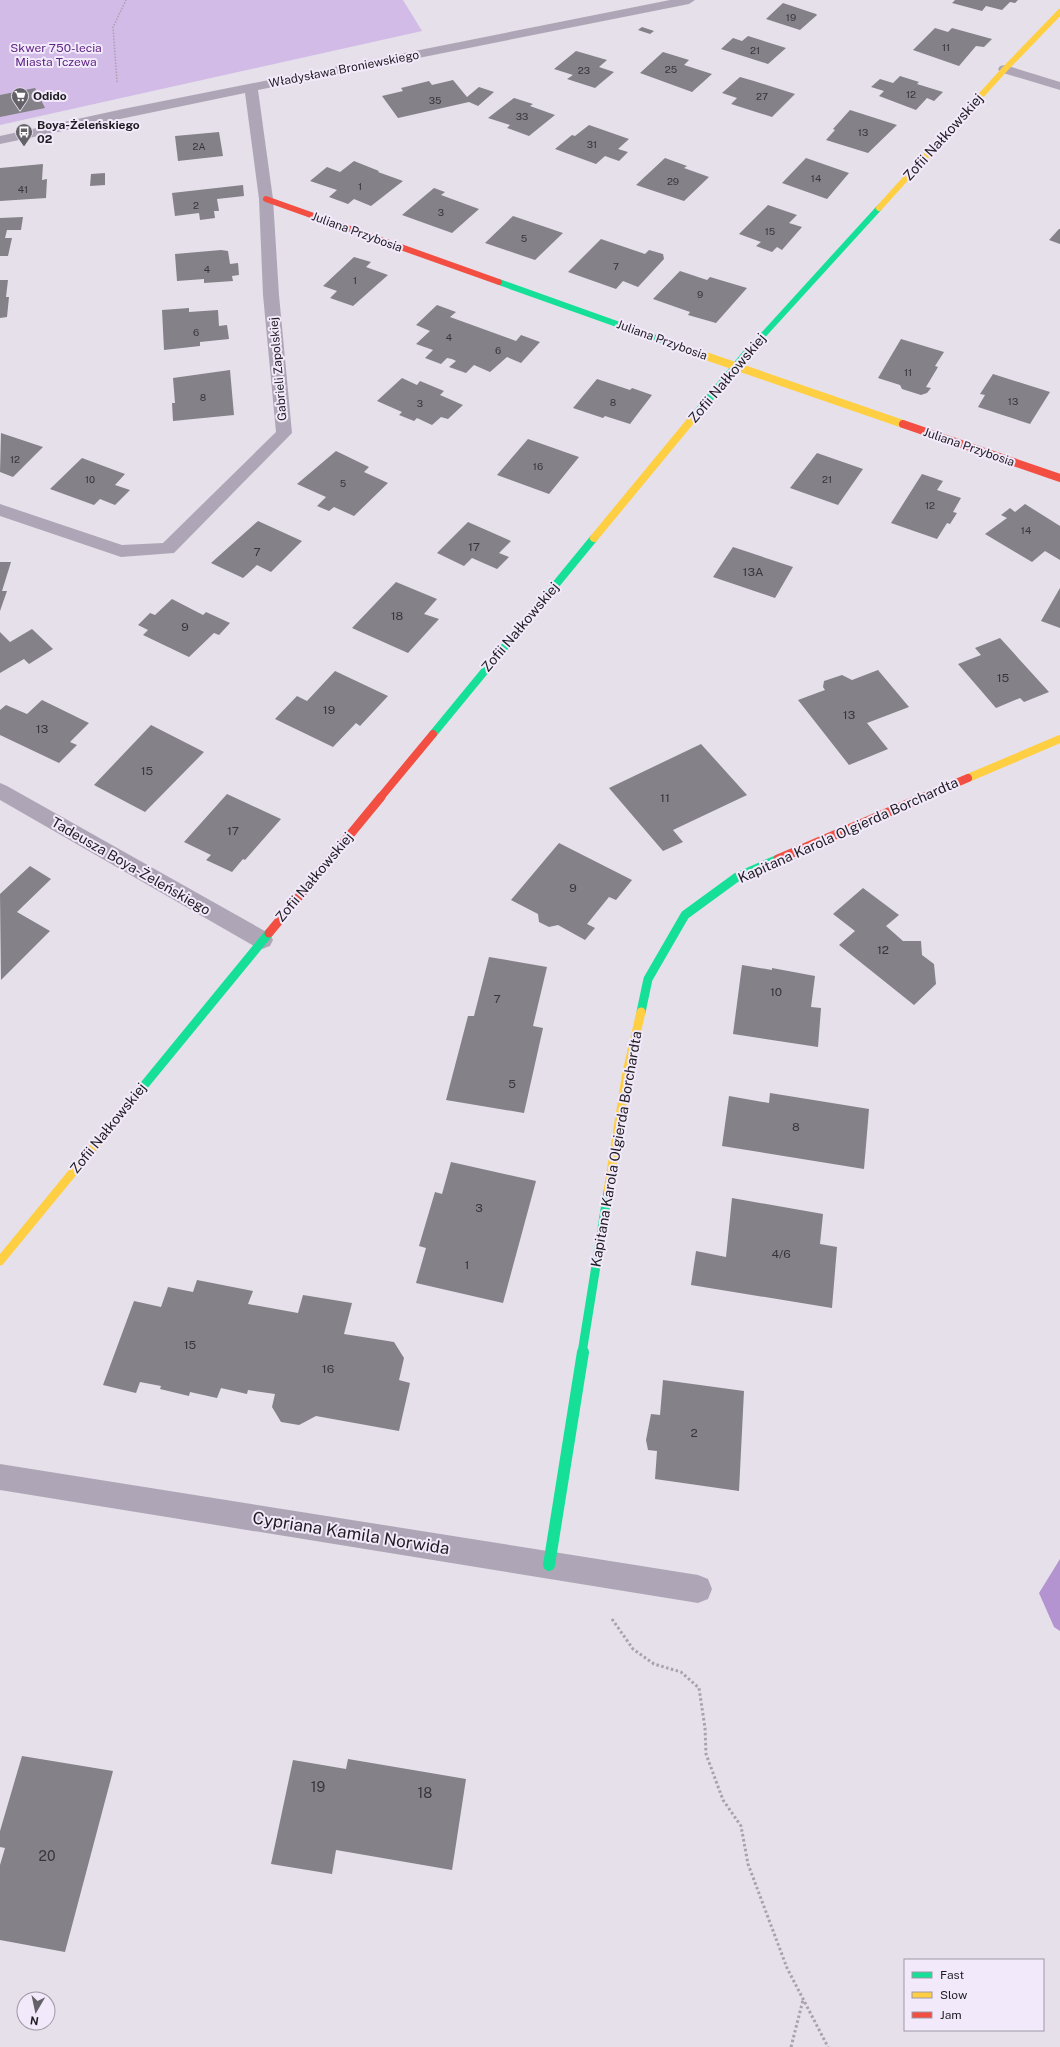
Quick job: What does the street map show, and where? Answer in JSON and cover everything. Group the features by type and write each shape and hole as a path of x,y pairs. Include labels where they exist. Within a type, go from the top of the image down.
{"street":[{"name":"Władysława Broniewskiego","path":"0,140 689,0"},
{"name":"Zofii Nałkowskiej","path":"0,1261 262,940 735,366 1005,69 1060,12"},
{"path":"1005,69 1060,86"},
{"name":"Gabrieli Zapolskiej","path":"0,510 121,550 168,549 284,433 271,295 266,199 251,88"},
{"name":"Juliana Przybosia","path":"266,199 735,366 1060,478"},
{"name":"Kapitana Karola Olgierda Borchardta","path":"549,1566 627,1072 648,979 685,915 737,877 1060,739"},
{"name":"Tadeusza Boya-Żeleńskiego","path":"0,791 262,940"},
{"name":"Cypriana Kamila Norwida","path":"2,1483 698,1589"}],"path":[{"path":"117,83 113,27 126,0"},
{"path":"582,1571 633,1649 654,1664 681,1672 699,1688 705,1728 706,1754 723,1800 741,1826 748,1864 787,1968 828,2047"},
{"path":"791,2047 804,2000"}],"green space":[{"name":"Skwer 750-lecia Miasta Tczewa","path":"0,0 403,0 422,31 0,125"}],"shaded area":[{"path":"1060,1559 1060,1631 1054,1627 1039,1593"}],"building":[{"path":"955,0 1018,0 1015,3 1010,2 1002,10 986,6 982,11 952,3"},
{"path":"783,3 817,15 800,30 766,19"},
{"path":"642,27 654,31 650,34 638,30"},
{"path":"935,28 948,32 952,28 992,39 984,47 976,46 959,66 913,50"},
{"path":"748,36 786,48 768,64 721,49 733,38 742,41"},
{"path":"576,51 607,60 599,67 614,72 595,88 567,79 573,75 554,69"},
{"path":"663,52 689,60 684,65 712,74 692,92 640,73"},
{"path":"900,76 919,82 917,84 943,92 934,101 927,98 916,110 879,96 884,91 871,87 880,79 893,83"},
{"path":"740,77 795,94 772,117 731,104 737,98 722,93"},
{"path":"453,80 467,97 479,87 494,92 478,106 469,102 398,118 382,96 403,91 401,88 429,81 432,85"},
{"path":"35,88 45,108 0,117 0,95"},
{"path":"514,98 533,104 530,106 555,115 529,136 507,128 510,125 488,118"},
{"path":"850,110 897,125 868,153 826,140 835,130 833,129"},
{"path":"589,125 629,139 618,149 628,152 619,161 605,156 596,164 555,149 572,135 575,136"},
{"path":"219,132 223,156 178,161 175,136"},
{"path":"665,158 687,166 684,168 709,177 684,201 636,185"},
{"path":"806,158 849,173 827,199 782,183"},
{"path":"354,161 403,181 371,206 354,199 348,204 329,197 337,190 310,181 327,167 340,172"},
{"path":"43,164 42,180 47,179 46,198 0,201 0,168"},
{"path":"105,173 105,185 90,186 91,174"},
{"path":"243,185 244,196 217,199 219,211 214,211 215,218 200,220 199,213 175,216 172,193"},
{"path":"434,188 445,192 441,195 479,209 452,233 402,215"},
{"path":"768,205 797,215 789,223 802,227 782,250 777,247 772,252 756,246 761,242 739,234"},
{"path":"513,216 563,233 535,260 485,243"},
{"path":"23,217 21,230 7,230 5,238 12,238 8,256 0,256 0,218"},
{"path":"1060,229 1060,244 1049,240"},
{"path":"601,239 645,254 649,250 663,254 664,259 638,287 623,281 616,289 568,272"},
{"path":"221,250 228,251 230,264 238,263 239,275 232,276 233,281 204,283 204,279 177,281 175,254"},
{"path":"354,257 371,262 366,267 388,275 353,306 330,298 337,291 323,286"},
{"path":"680,271 707,280 710,277 747,288 716,323 688,315 690,312 653,299"},
{"path":"0,280 8,280 6,297 9,297 7,317 0,318"},
{"path":"437,305 456,312 450,317 516,341 521,335 540,342 521,363 507,357 490,372 474,365 466,373 449,367 456,361 447,358 441,364 425,358 433,350 416,344 430,331 416,325"},
{"path":"189,308 189,312 218,310 219,326 227,325 229,339 200,342 200,346 164,350 162,310"},
{"path":"901,339 944,352 935,366 938,367 926,387 931,388 927,393 921,395 902,389 900,385 878,378"},
{"path":"230,370 234,415 173,421 172,403 175,403 173,378"},
{"path":"993,374 1050,392 1030,424 978,407 985,395 980,394"},
{"path":"402,378 417,385 420,381 444,391 440,395 463,405 448,419 441,417 432,425 417,418 414,421 399,415 402,412 377,401"},
{"path":"597,379 630,390 632,388 652,395 630,424 605,416 603,418 573,408"},
{"path":"1,433 43,447 13,477 0,472"},
{"path":"528,439 579,457 549,494 497,475"},
{"path":"336,451 369,467 364,472 388,483 354,516 334,507 329,511 317,506 326,497 297,484"},
{"path":"817,453 863,469 838,505 790,488"},
{"path":"82,458 125,474 115,485 130,490 115,505 100,499 94,505 50,489"},
{"path":"922,474 943,481 937,490 961,498 953,512 957,513 950,524 947,523 937,539 891,523"},
{"path":"1025,504 1060,526 1060,560 1045,551 1032,562 985,534 1007,518 1001,515 1010,508 1015,512"},
{"path":"258,521 302,541 271,572 257,565 243,578 211,563"},
{"path":"468,522 511,541 499,553 509,557 497,569 472,558 464,566 437,553"},
{"path":"733,547 793,567 775,598 713,577"},
{"path":"0,562 11,562 2,591 7,591 0,611"},
{"path":"396,582 437,599 424,614 439,619 408,653 352,628"},
{"path":"1060,588 1060,628 1041,621"},
{"path":"172,599 203,615 206,612 230,623 219,635 214,633 189,657 143,635 148,630 138,625 150,613 155,615"},
{"path":"32,629 53,649 29,664 24,659 0,673 0,632 10,642"},
{"path":"1000,638 1049,692 1024,702 1020,698 996,708 958,664 981,655 975,648"},
{"path":"878,670 909,707 867,723 888,749 849,765 798,700 825,690 823,687 824,681 842,675 852,680"},
{"path":"335,671 388,696 360,726 356,723 333,747 275,719 297,696 307,701"},
{"path":"42,700 89,723 70,742 77,745 59,763 0,735 0,710 6,705 27,714"},
{"path":"151,725 204,752 145,812 94,785"},
{"path":"701,744 747,795 673,830 683,842 663,851 609,788"},
{"path":"227,794 281,819 245,860 243,859 232,872 206,860 211,855 184,842"},
{"path":"559,843 632,880 616,900 609,897 587,924 595,928 585,940 558,925 549,927 539,922 538,914 511,900"},
{"path":"30,866 51,879 17,912 50,931 1,980 0,894"},
{"path":"863,888 899,915 886,926 903,941 921,941 922,955 934,964 936,984 914,1005 839,945 855,931 833,914"},
{"path":"489,957 547,967 533,1026 543,1028 524,1113 446,1100 468,1016 474,1016"},
{"path":"742,965 772,970 772,968 815,976 811,1007 821,1008 818,1047 733,1034"},
{"path":"770,1093 869,1109 864,1169 722,1146 729,1096 769,1103"},
{"path":"451,1162 536,1181 503,1303 416,1283 426,1248 419,1246 435,1192 442,1194"},
{"path":"732,1198 823,1214 820,1244 837,1247 832,1308 691,1285 696,1251 726,1257"},
{"path":"197,1280 253,1291 248,1304 298,1313 303,1295 352,1303 344,1334 394,1342 404,1358 399,1380 410,1383 399,1431 316,1416 299,1425 281,1422 272,1407 275,1394 248,1390 247,1394 221,1388 217,1398 190,1392 189,1396 160,1389 161,1386 140,1382 136,1393 103,1385 134,1301 161,1307 168,1287 193,1292"},
{"path":"663,1380 744,1391 739,1491 655,1479 657,1451 648,1450 646,1440 651,1414 660,1415"},
{"path":"22,1756 113,1771 65,1952 0,1940 0,1865 5,1848 0,1847 0,1831"},
{"path":"348,1759 466,1779 452,1870 336,1850 332,1874 271,1864 293,1760 346,1769"}],"traffic: fast":[{"path":"693,418 735,366 879,208"},
{"path":"499,282 687,349"},
{"path":"433,734 594,538"},
{"path":"641,1012 648,979 685,915 737,877 778,859"},
{"path":"128,1105 269,933"},
{"path":"549,1565 608,1191"}],"traffic: slow":[{"path":"879,208 1005,69 1060,12"},
{"path":"687,349 903,424"},
{"path":"594,538 693,418"},
{"path":"968,778 1060,739"},
{"path":"608,1191 627,1072 641,1012"},
{"path":"0,1261 128,1105"}],"traffic: jam":[{"path":"266,199 499,282"},
{"path":"903,424 1060,478"},
{"path":"269,933 433,734"},
{"path":"778,859 968,778"}],"place":[{"name":"Odido","path":"20,111"},
{"name":"Boya-Żeleńskiego 02","path":"24,147"}]}
